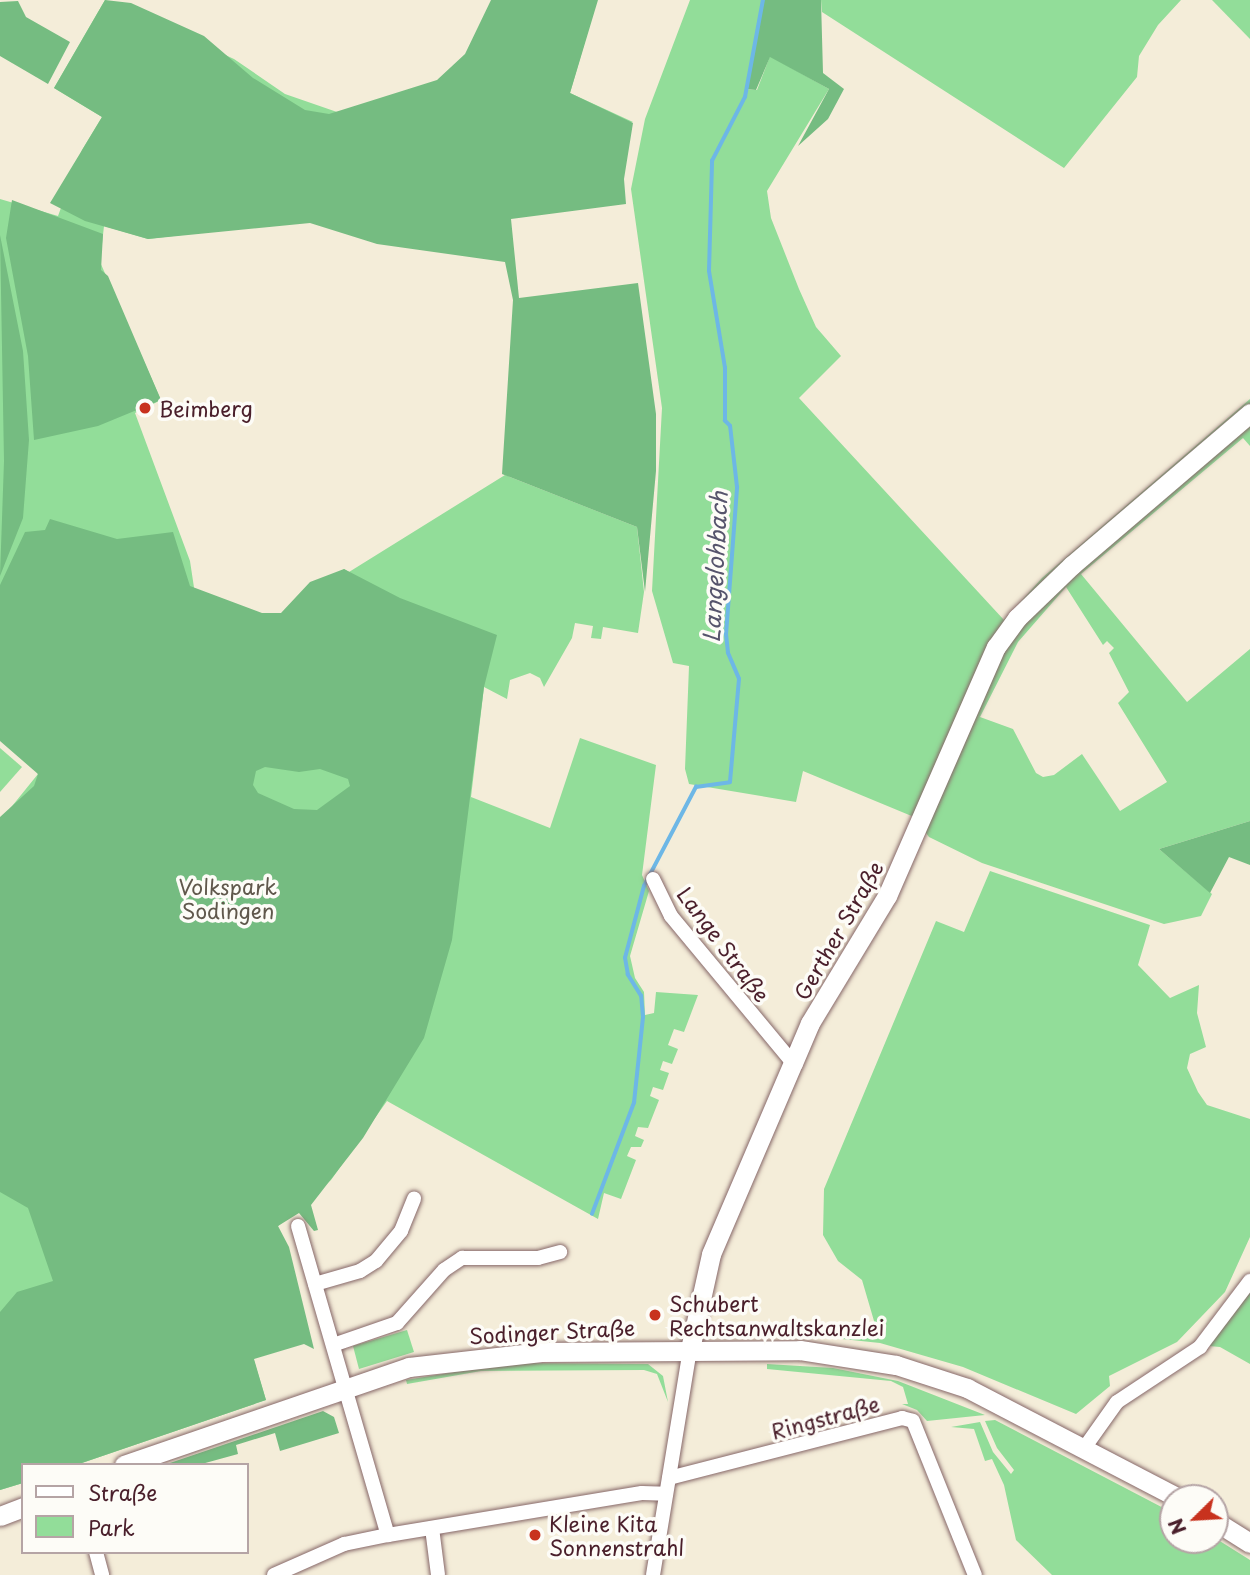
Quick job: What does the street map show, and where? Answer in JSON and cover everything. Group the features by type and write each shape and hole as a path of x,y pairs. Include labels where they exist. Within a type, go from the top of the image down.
{"main road":[{"name":"Gerther Straße","path":"690,1349 711,1254 793,1063 824,1000 887,897 996,647 1017,618 1072,565 1250,413"},
{"name":"Sodinger Straße","path":"130,1463 410,1367 481,1356 690,1349 800,1350 896,1365 976,1392 1159,1488"},
{"path":"0,1504 21,1497"},
{"path":"0,1516 21,1508"},
{"path":"1229,1530 1250,1543"}],"street":[{"name":"Lange Straße","path":"653,879 671,916 793,1063"},
{"path":"315,1284 360,1271 376,1261 401,1231 414,1198"},
{"path":"298,1226 388,1535"},
{"path":"333,1345 397,1323 444,1270 462,1258 538,1258 559,1251"},
{"path":"1085,1447 1117,1402 1200,1347 1250,1281"},
{"name":"Gerther Straße","path":"653,1575 690,1349"},
{"name":"Ringstraße","path":"668,1478 902,1418 913,1421 975,1575"},
{"path":"275,1575 344,1545 388,1535 642,1493 666,1494"},
{"path":"432,1528 438,1575"},
{"path":"97,1554 102,1575"}],"green space":[{"name":"Volkspark Sodingen","path":"105,0 234,59 285,94 337,112 416,99 597,0 570,93 633,122 316,219 148,239 104,226 100,262 161,400 135,413 190,561 198,614 294,642 344,569 349,572 505,475 637,527 644,592 638,633 603,627 601,639 591,638 593,626 575,623 572,638 544,687 540,678 530,673 510,680 507,699 484,687 471,797 550,828 580,738 656,765 642,875 649,891 630,956 635,978 644,992 645,1015 654,1013 656,992 698,995 684,1032 674,1029 668,1045 678,1049 672,1064 663,1061 660,1070 669,1073 663,1090 653,1087 650,1096 659,1100 648,1128 638,1127 635,1136 644,1140 641,1147 631,1147 627,1156 636,1160 621,1199 604,1193 598,1219 387,1101 331,1180 277,1227 252,1354 266,1400 82,1463 21,1463 21,1484 0,1490 0,821 38,774 0,710 0,199 58,216 82,150 102,117 54,88"},
{"path":"105,0 131,3 204,36 253,78 305,110 329,114 437,80 465,54 491,0 598,0 570,93 633,123 624,179 626,204 511,219 519,298 638,283 656,414 656,471 645,592 637,527 502,474 513,300 505,262 377,244 310,223 148,239 85,221 50,203 102,117 54,88"},
{"path":"690,0 762,0 746,89 757,90 770,56 829,89 767,191 771,218 816,327 841,356 799,398 1004,620 1042,578 1250,399 1250,446 1243,438 1081,574 1187,702 1250,649 1250,821 1159,849 1212,894 1201,916 1164,924 982,863 929,837 914,817 803,771 796,802 689,784 685,769 689,666 673,663 652,591 662,408 631,189 645,119","holes":["1066,587 1103,645 1107,641 1114,648 1109,653 1129,692 1118,703 1167,782 1120,811 1082,754 1054,775 1043,777 1036,773 1013,729 980,717 1018,642"]},
{"path":"763,0 821,0 823,73 844,89 828,119 798,146 829,89 770,57 756,90 747,89"},
{"path":"821,0 1181,0 1158,25 1139,56 1137,77 1064,168 822,12"},
{"path":"1212,0 1250,0 1250,39"},
{"path":"18,1 26,17 70,42 48,84 0,56 0,2"},
{"path":"12,200 103,234 101,270 108,276 161,400 98,426 34,440 28,356 6,238"},
{"path":"0,235 23,351 29,440 23,518 0,576 4,461"},
{"name":"Volkspark Sodingen","path":"50,519 117,539 173,532 190,586 262,613 281,613 310,582 344,569 400,598 497,635 484,687 452,940 424,1038 363,1138 311,1205 318,1230 314,1231 299,1213 278,1226 289,1247 314,1349 304,1344 254,1359 266,1400 82,1463 21,1463 21,1484 0,1490 0,1312 17,1292 53,1281 28,1208 0,1192 0,817 34,786 38,774 0,741 0,585 25,532 45,530","holes":["265,767 299,772 320,769 348,779 350,786 317,810 294,809 258,793 253,785 256,771"]},
{"path":"0,748 22,767 0,792"},
{"path":"1250,821 1250,865 1229,857 1210,893 1159,849"},
{"path":"990,871 1150,925 1138,965 1170,998 1199,985 1197,1013 1206,1047 1190,1054 1187,1068 1198,1092 1207,1105 1250,1119 1250,1237 1225,1292 1177,1342 1109,1376 1110,1386 1076,1414 963,1367 880,1343 718,1326 813,1329 879,1338 862,1280 838,1261 823,1235 824,1189 936,921 964,932"},
{"path":"1250,1292 1250,1364 1220,1347 1209,1346"},
{"path":"407,1330 414,1352 359,1369 353,1346"},
{"path":"510,1363 648,1364 663,1376 668,1402 657,1374 644,1370 481,1371 407,1384 406,1380"},
{"path":"767,1364 833,1368 898,1381 985,1415 927,1421 917,1410 902,1404 908,1404 903,1387 891,1381 767,1369"},
{"path":"323,1411 334,1417 339,1433 280,1451 275,1433 236,1445 238,1454 205,1463 170,1463"},
{"path":"995,1420 1159,1506 1159,1554 1229,1554 1229,1547 1250,1560 1250,1575 1052,1575 1016,1540 1004,1485 992,1459 985,1461 974,1429 951,1427 980,1422 993,1452 1011,1474 1014,1470 997,1448 985,1421"}],"waterway":[{"name":"Langelohbach","path":"592,1214 634,1103 643,1017 641,996 628,975 625,958 644,886 696,787 730,782 739,679 728,653 726,635 737,487 730,426 725,421 725,368 709,271 712,161 745,97 763,0"}],"place":[{"name":"Beimberg","path":"145,408"},
{"name":"Schubert Rechtsanwaltskanzlei","path":"655,1315"},
{"name":"Kleine Kita Sonnenstrahl","path":"535,1535"}]}
